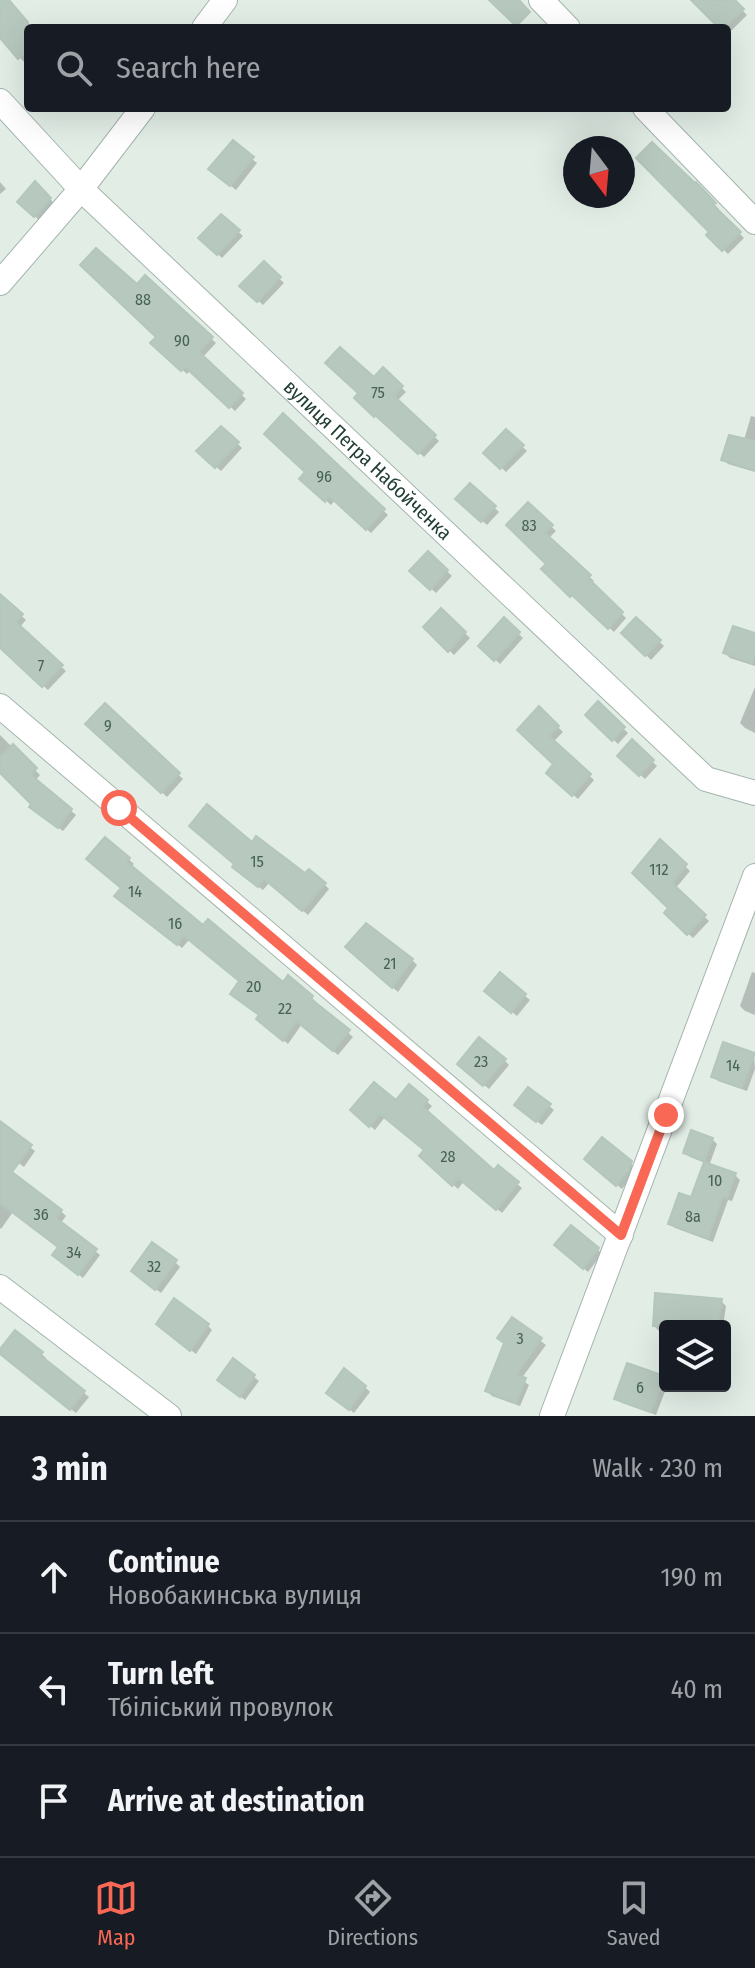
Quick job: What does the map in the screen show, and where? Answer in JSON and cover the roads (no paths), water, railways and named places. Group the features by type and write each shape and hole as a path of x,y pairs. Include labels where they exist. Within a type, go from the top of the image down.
{"street":[{"path":"207,24 225,0"},
{"path":"541,0 564,24"},
{"name":"вулиця Петра Набойченка","path":"0,101 81,189 706,779 755,793"},
{"path":"0,283 81,189 140,112"},
{"path":"649,112 755,222"},
{"path":"0,706 621,1235"},
{"path":"552,1416 755,876"},
{"path":"0,1287 169,1416"}]}
